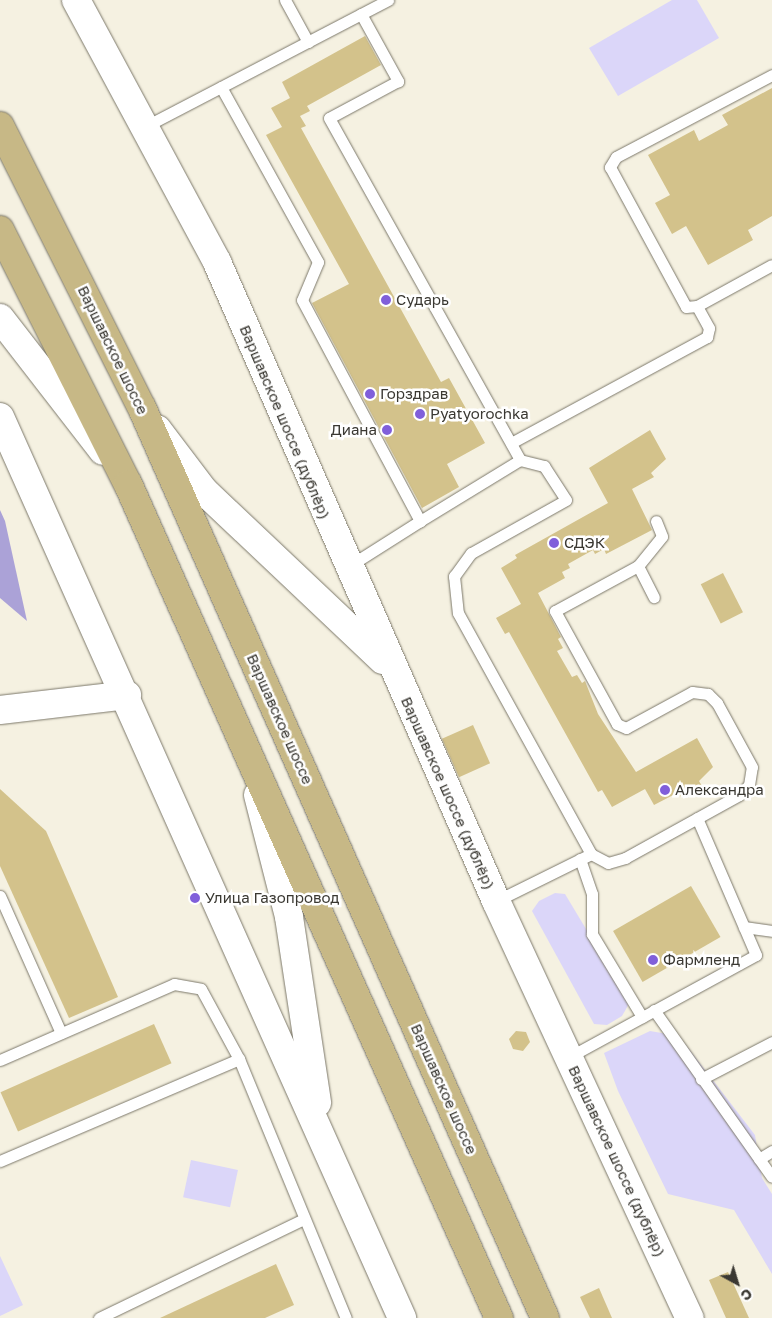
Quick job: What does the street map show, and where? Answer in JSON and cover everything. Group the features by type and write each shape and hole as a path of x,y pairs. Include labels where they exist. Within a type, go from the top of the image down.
{"main road":[{"name":"Варшавское шоссе (дублёр)","path":"76,0 146,126 217,262 347,567 496,901 690,1318"},
{"name":"Варшавское шоссе","path":"0,126 142,408 546,1318"},
{"path":"0,230 128,484 499,1318"},
{"path":"0,318 128,484"},
{"path":"142,408 204,491 393,670"},
{"path":"0,417 127,695 327,1154 402,1318"},
{"path":"0,710 127,695"},
{"path":"251,764 289,917 304,1031 327,1154"}],"lane":[{"path":"285,0 308,42"},
{"path":"146,126 388,0"},
{"path":"361,14 398,81 330,118 520,460"},
{"path":"772,75 611,162 612,172 686,307 697,306 772,265"},
{"path":"221,87 318,262 302,300 420,521"},
{"path":"511,444 707,337 709,328 697,306"},
{"path":"347,567 520,460 544,466 566,500 471,553 454,576 458,613 591,854 608,862 625,858 697,818 749,785 752,767 717,703 708,694 692,692 626,728 617,724 555,611 638,566 662,536 656,521"},
{"path":"638,566 654,597"},
{"path":"569,1057 756,955 697,818"},
{"path":"496,901 591,854"},
{"path":"580,859 592,894 592,934 642,1017"},
{"path":"0,896 61,1033"},
{"path":"744,927 772,931"},
{"path":"0,1060 174,984 201,989 239,1059 346,1318"},
{"path":"654,1010 772,1177"},
{"path":"702,1079 772,1042"},
{"path":"0,1161 239,1059"},
{"path":"759,1159 772,1151"},
{"path":"100,1318 304,1219"}],"shaded area":[{"path":"672,0 697,0 719,38 618,96 589,48"},
{"path":"0,510 5,521 27,621 0,598"},
{"path":"555,893 565,894 630,1002 622,1016 607,1025 594,1024 532,911 539,901"},
{"path":"650,1031 679,1036 755,1135 762,1178 772,1194 772,1274 734,1210 668,1194 618,1091 604,1053"},
{"path":"191,1160 238,1170 230,1207 183,1197"},
{"path":"0,1256 23,1305 0,1316"}],"building":[{"path":"365,36 381,65 307,106 310,111 300,116 306,126 301,128 441,382 449,378 485,443 447,464 459,487 422,508 312,303 349,284 266,135 282,127 271,108 290,98 282,82"},
{"path":"772,88 772,216 748,230 753,240 708,265 686,226 672,234 655,203 670,195 648,155 694,130 699,141 728,125 722,115"},
{"path":"650,430 666,459 651,473 654,477 632,489 652,530 606,554 604,549 595,554 593,550 568,564 570,568 562,572 565,578 538,593 561,637 558,639 563,648 557,651 572,677 577,675 582,683 585,681 598,714 636,772 697,738 713,767 699,781 702,786 681,797 679,792 654,805 645,789 612,807 602,790 598,792 509,632 505,634 496,618 521,604 501,568 517,558 515,555 608,503 589,468"},
{"path":"723,573 743,612 721,624 701,584"},
{"path":"473,725 490,763 459,777 442,739"},
{"path":"0,789 46,831 118,997 69,1018 0,866"},
{"path":"691,886 720,937 643,982 613,931"},
{"path":"154,1024 171,1063 18,1132 1,1092"},
{"path":"516,1031 526,1032 530,1042 523,1051 513,1049 509,1039"},
{"path":"276,1264 294,1305 265,1318 160,1318"},
{"path":"728,1272 749,1318 726,1318 709,1280"},
{"path":"599,1288 612,1318 590,1318 580,1297"}],"place":[{"name":"Сударь","path":"386,300"},
{"name":"Горздрав","path":"370,394"},
{"name":"Pyatyorochka","path":"420,414"},
{"name":"Диана","path":"387,430"},
{"name":"СДЭК","path":"554,543"},
{"name":"Александра","path":"665,790"},
{"name":"Улица Газопровод","path":"195,898"},
{"name":"Фармленд","path":"653,960"}]}
